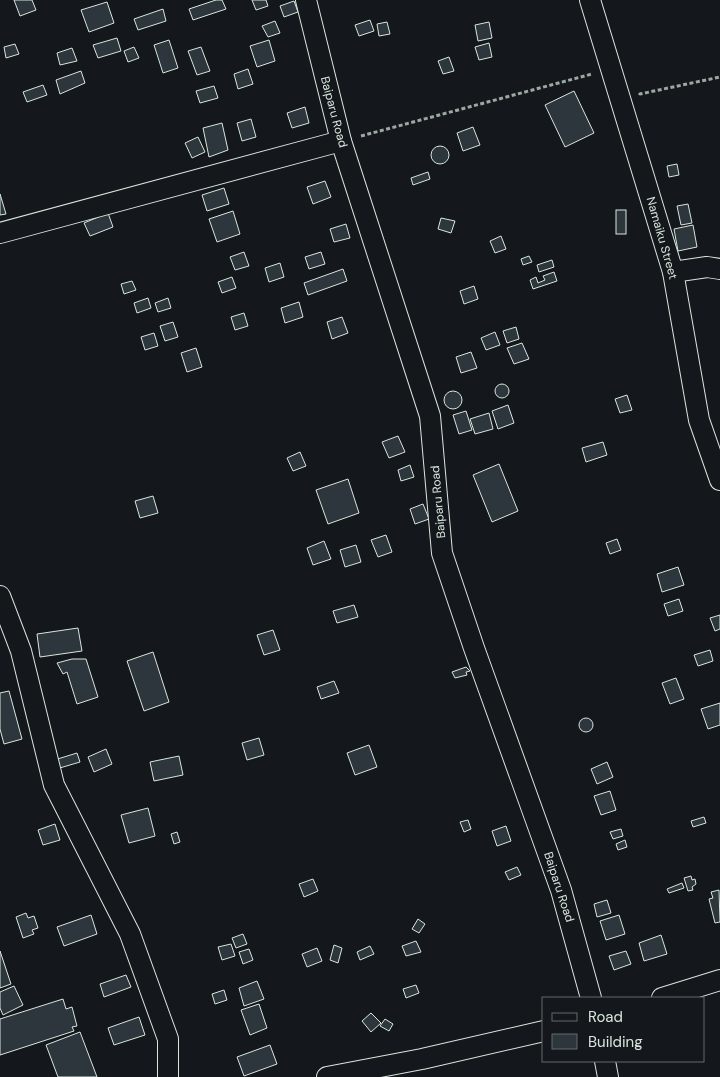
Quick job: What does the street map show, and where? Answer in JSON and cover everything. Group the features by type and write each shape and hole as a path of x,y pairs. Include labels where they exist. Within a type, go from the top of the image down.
{"street":[{"name":"Baiparu Road","path":"306,0 341,141 430,416 442,552 474,648 561,890 591,997"},
{"name":"Namaiku Street","path":"590,0 673,272 698,420 720,480"},
{"path":"0,233 341,141"},
{"path":"673,272 707,267 720,269"},
{"path":"0,596 21,651 54,785 130,934 168,1039 168,1077"},
{"path":"665,997 720,980"},
{"path":"327,1077 422,1059 542,1031"},
{"path":"605,1062 608,1077"}],"path":[{"path":"341,141 595,73 612,73 640,94 720,77"}],"building":[{"path":"14,0 32,0 36,10 20,16"},
{"path":"216,0 222,0 226,9 193,20 189,9"},
{"path":"252,0 266,0 268,6 256,10"},
{"path":"294,1 298,12 284,17 280,6"},
{"path":"107,2 114,23 89,32 81,10"},
{"path":"163,9 166,21 138,30 134,19"},
{"path":"370,20 374,31 359,36 355,25"},
{"path":"275,21 280,33 268,37 262,26"},
{"path":"387,22 390,34 379,36 377,24"},
{"path":"489,22 492,38 478,41 475,25"},
{"path":"117,38 121,51 98,58 93,45"},
{"path":"169,40 178,68 163,73 154,45"},
{"path":"269,40 275,61 257,67 250,46"},
{"path":"489,43 492,57 479,60 475,47"},
{"path":"15,44 19,54 6,58 4,47"},
{"path":"134,47 139,58 128,62 124,51"},
{"path":"201,47 210,71 197,75 188,51"},
{"path":"72,48 77,61 60,65 57,53"},
{"path":"449,57 454,71 443,74 438,61"},
{"path":"248,69 253,84 238,89 234,74"},
{"path":"81,71 85,83 60,94 56,80"},
{"path":"43,85 47,95 27,102 23,92"},
{"path":"214,86 218,98 200,103 196,91"},
{"path":"574,91 594,133 565,147 545,105"},
{"path":"305,107 309,123 292,128 287,113"},
{"path":"251,119 256,137 242,141 237,123"},
{"path":"222,123 228,150 209,157 203,128"},
{"path":"473,127 480,145 463,151 457,133"},
{"path":"198,137 205,152 192,158 185,143"},
{"path":"436,146 444,146 449,151 447,162 436,164 431,159 431,151"},
{"path":"677,164 679,175 669,177 667,166"},
{"path":"428,172 430,179 413,185 411,178"},
{"path":"325,181 331,197 313,204 307,187"},
{"path":"224,188 229,204 207,211 202,195"},
{"path":"0,194 6,214 0,215"},
{"path":"688,204 692,223 681,225 677,206"},
{"path":"616,210 626,210 626,234 616,234"},
{"path":"233,211 240,234 217,242 209,219"},
{"path":"108,213 113,227 90,236 84,223"},
{"path":"441,218 455,221 451,233 438,229"},
{"path":"346,224 350,238 334,242 330,229"},
{"path":"693,225 697,247 678,251 674,229"},
{"path":"501,236 506,249 495,253 490,241"},
{"path":"244,252 249,266 235,270 230,257"},
{"path":"321,252 325,264 309,269 305,257"},
{"path":"529,256 532,262 523,265 521,259"},
{"path":"552,260 554,267 539,272 537,265"},
{"path":"280,263 284,277 269,282 265,268"},
{"path":"343,269 347,281 308,295 304,283"},
{"path":"554,272 557,281 533,289 530,280 536,277 538,283 545,280 543,276"},
{"path":"232,277 236,288 222,293 218,282"},
{"path":"132,281 136,290 124,294 121,284"},
{"path":"474,286 478,299 464,304 460,291"},
{"path":"148,298 151,308 137,313 134,303"},
{"path":"168,298 171,308 158,312 155,303"},
{"path":"299,302 303,317 285,323 281,308"},
{"path":"244,313 248,326 235,330 231,317"},
{"path":"342,317 348,333 332,339 327,322"},
{"path":"173,322 178,337 165,341 160,326"},
{"path":"516,327 519,339 507,343 503,331"},
{"path":"495,332 500,345 486,350 481,338"},
{"path":"154,333 158,346 145,350 141,337"},
{"path":"522,343 529,359 514,364 507,348"},
{"path":"196,348 202,367 187,372 181,353"},
{"path":"471,352 477,368 461,373 456,357"},
{"path":"502,384 507,386 509,391 507,396 502,398 497,396 495,391 497,386"},
{"path":"453,391 459,394 462,400 459,406 453,409 447,406 444,400 447,394"},
{"path":"627,395 632,410 620,413 615,399"},
{"path":"508,405 514,423 498,429 492,411"},
{"path":"466,411 472,430 459,434 453,415"},
{"path":"489,413 493,429 475,434 470,419"},
{"path":"398,436 405,452 389,458 382,442"},
{"path":"603,442 607,455 586,462 582,448"},
{"path":"300,452 306,466 293,471 287,458"},
{"path":"499,464 518,511 492,522 473,475"},
{"path":"410,465 414,477 401,481 398,470"},
{"path":"348,479 359,513 328,524 316,490"},
{"path":"153,496 158,513 140,518 135,501"},
{"path":"423,504 429,519 415,524 410,509"},
{"path":"386,535 392,552 378,557 371,540"},
{"path":"617,539 621,550 610,554 606,543"},
{"path":"324,541 331,559 313,565 307,548"},
{"path":"356,545 361,562 345,567 340,550"},
{"path":"678,567 684,585 662,592 657,574"},
{"path":"679,599 683,611 668,616 664,604"},
{"path":"354,605 358,617 337,623 333,611"},
{"path":"720,615 720,629 715,631 710,618"},
{"path":"78,628 82,651 40,657 37,634"},
{"path":"273,630 280,650 264,655 257,635"},
{"path":"710,650 713,661 698,666 694,655"},
{"path":"153,652 169,702 144,711 127,661"},
{"path":"72,659 86,659 98,697 77,704 67,672 63,674 57,663"},
{"path":"466,667 470,671 466,672 467,675 455,678 452,672"},
{"path":"676,678 684,699 670,704 662,683"},
{"path":"334,681 339,693 321,699 317,687"},
{"path":"9,691 22,739 4,744 0,729 0,693"},
{"path":"720,703 720,725 708,729 701,709"},
{"path":"583,718 589,718 593,725 589,732 583,732 579,728 579,722"},
{"path":"259,738 264,755 247,760 242,743"},
{"path":"369,745 377,767 355,775 347,753"},
{"path":"106,749 112,764 94,772 88,757"},
{"path":"77,753 80,762 53,770 51,761"},
{"path":"179,756 183,775 154,781 150,762"},
{"path":"607,762 613,777 597,784 591,769"},
{"path":"610,791 616,810 601,815 594,796"},
{"path":"148,808 155,836 129,843 121,815"},
{"path":"704,817 706,823 693,827 691,821"},
{"path":"468,820 471,829 464,832 460,822"},
{"path":"55,824 60,840 43,845 38,830"},
{"path":"506,826 511,841 497,846 492,831"},
{"path":"621,829 623,836 613,839 610,832"},
{"path":"177,832 180,842 174,844 171,834"},
{"path":"625,840 627,847 618,850 616,844"},
{"path":"517,867 521,875 509,880 505,872"},
{"path":"691,876 692,880 695,879 696,884 692,887 693,890 688,891 684,878"},
{"path":"313,879 318,891 304,897 299,884"},
{"path":"682,883 684,888 669,893 667,889"},
{"path":"719,890 720,922 715,923 709,899 713,898 711,892"},
{"path":"607,900 611,913 597,917 594,904"},
{"path":"26,913 28,918 34,916 38,928 32,930 34,934 23,938 16,917"},
{"path":"91,915 97,934 64,946 57,927"},
{"path":"619,915 625,934 606,940 600,921"},
{"path":"418,919 425,924 419,933 412,929"},
{"path":"243,934 247,944 236,948 232,938"},
{"path":"661,935 667,954 644,961 639,943"},
{"path":"416,941 421,952 406,956 402,946"},
{"path":"231,944 235,956 222,960 218,947"},
{"path":"334,945 342,948 338,963 330,960"},
{"path":"370,946 374,954 360,960 357,952"},
{"path":"317,948 322,961 307,967 302,954"},
{"path":"249,949 253,960 243,964 239,952"},
{"path":"0,951 11,984 0,988"},
{"path":"626,951 631,964 614,970 609,956"},
{"path":"126,975 131,987 104,997 100,984"},
{"path":"257,981 264,999 244,1006 239,988"},
{"path":"416,985 419,993 406,998 403,989"},
{"path":"14,986 23,1005 3,1015 0,1008 0,992"},
{"path":"224,990 227,1000 215,1004 212,994"},
{"path":"63,999 66,1009 72,1007 77,1026 72,1027 74,1031 0,1055 0,1019"},
{"path":"259,1004 267,1028 250,1035 241,1010"},
{"path":"371,1013 381,1023 371,1032 362,1021"},
{"path":"139,1017 145,1035 114,1045 108,1028"},
{"path":"385,1019 393,1024 389,1031 380,1026"},
{"path":"80,1032 97,1077 58,1077 46,1045"},
{"path":"270,1045 277,1064 244,1076 237,1057"}]}
